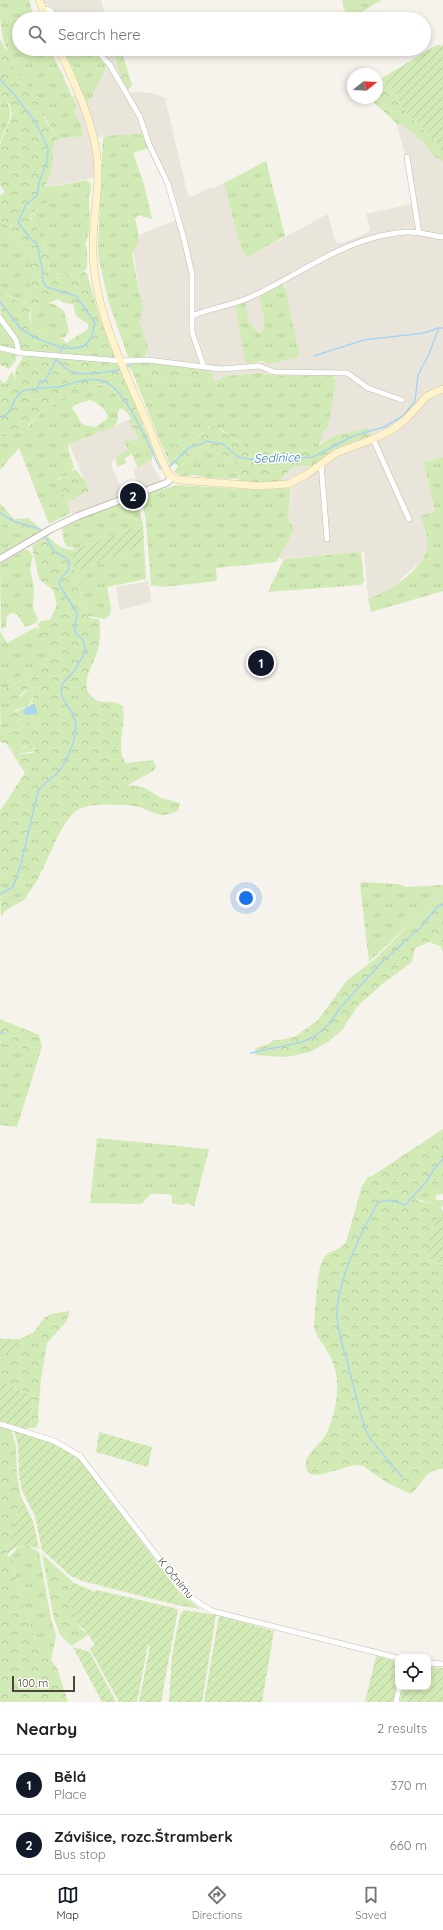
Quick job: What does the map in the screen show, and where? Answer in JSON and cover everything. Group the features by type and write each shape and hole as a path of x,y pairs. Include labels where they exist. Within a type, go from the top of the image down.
{"main road":[{"path":"38,0 43,11"},
{"path":"62,56 87,115 96,148 98,176 93,246 94,274 101,308 164,464 170,475 183,481 273,486 299,480 340,451 373,439 400,424 427,396 443,389"}],"street":[{"path":"43,11 48,9 52,12"},
{"path":"102,56 110,65 140,117 149,144 168,184 184,239 192,274 192,332 204,367"},
{"path":"407,157 419,233"},
{"path":"192,316 205,310 232,305 254,296 335,251 386,234 408,232 443,237"},
{"path":"0,318 16,340 19,352"},
{"path":"0,348 19,352 122,361 148,360 222,369 259,366 274,372 347,373 368,388 402,400"},
{"path":"373,439 409,519"},
{"path":"321,463 327,540"},
{"path":"0,559 69,520 166,483 170,475"},
{"name":"K Očnímu","path":"0,1424 54,1440 80,1456 184,1591 204,1607 240,1619 395,1657"},
{"path":"431,1663 443,1664"},
{"path":"396,1702 398,1690"}],"shaded area":[{"path":"43,0 101,0 104,12 56,12 44,3"},
{"path":"105,56 115,56 120,75 130,93 152,93 165,98 188,196 192,197 211,187 212,189 224,183 239,242 246,258 326,215 328,215 335,240 337,243 342,243 367,233 370,228 366,214 412,204 405,155 397,125 401,123 423,142 432,154 443,162 443,457 423,462 435,511 421,516 427,541 427,548 420,562 389,590 368,598 364,552 279,559 291,523 288,519 292,490 288,488 277,489 278,482 293,467 312,466 336,448 371,435 368,428 334,436 320,444 322,433 328,425 336,381 333,375 284,376 269,373 248,374 225,376 214,382 212,373 145,362 149,349 139,321 141,297 133,251 137,245 137,236 176,220 166,186 152,158 144,135 97,137 101,176 45,188 52,172 54,143 58,139 83,136 75,114 76,105 71,97 82,92 86,101 94,93 100,77 106,68 107,58","holes":["283,283 285,284 300,357 248,364 245,302 249,323 252,324 256,331 261,333 264,329 264,324 260,295"]},
{"path":"128,420 141,443 135,439 128,441 125,443 128,450 112,461 112,467 121,489 125,492 139,487 133,470 150,460 161,481 73,515 67,502 89,491 69,444"},
{"path":"149,581 151,602 120,610 116,587"}],"green space":[{"path":"0,0 29,0 32,12 12,12 12,56 52,56 76,105 75,114 82,126 83,136 58,139 14,69 10,59 10,51 7,48 2,36"},
{"path":"342,0 382,0 361,12 345,12"},
{"path":"0,39 5,48 10,51 10,59 14,69 35,95 45,120 58,139 54,143 52,172 45,187 57,186 49,200 33,212 30,218 37,228 42,242 50,255 49,271 53,275 73,274 84,271 87,274 100,318 154,452 151,462 128,420 131,419 129,415 120,408 117,395 111,389 98,384 85,393 58,402 36,417 25,429 15,434 0,437 0,393 5,394 16,382 15,372 22,359 24,351 18,350 3,326 0,291 24,305 29,297 30,284 35,271 27,245 15,238 10,227 0,221 0,195 5,192 0,185 0,144 12,115 10,105 0,94","holes":["58,299 64,303 73,304 76,316 88,324 88,329 66,343 63,339 50,337 43,333 36,328 29,317 30,311 37,303 46,304"]},
{"path":"437,45 443,45 443,149 402,108 395,92 383,81 383,77 419,56 431,56 431,49"},
{"path":"67,56 99,56 107,65 91,99 86,102"},
{"path":"115,56 123,56 132,85 129,89 127,89 120,75"},
{"path":"383,81 395,92 402,108 443,149 443,162 432,154 423,142 401,124 397,125 376,104 383,104"},
{"path":"0,94 9,106 10,117 0,142"},
{"path":"135,134 144,135 149,148 133,153 144,184 152,219 139,215 135,218 138,232 138,243 132,254 143,310 139,321 149,349 145,357 128,357 108,300 98,250 103,138 106,136"},
{"path":"266,161 285,236 246,258 239,242 224,183"},
{"path":"86,180 91,184 89,197 89,234 85,244 87,250 87,268 80,273 51,275 48,253 31,216 46,202 53,189 57,186"},
{"path":"0,221 10,227 15,238 27,245 35,271 30,284 29,297 23,305 0,291"},
{"path":"283,283 300,357 268,364 263,361 246,364 235,306 245,302 249,323 252,324 256,331 261,333 264,320 260,295"},
{"path":"40,302 54,304 64,311 69,331 66,336 52,339 32,325 30,310 34,305"},
{"path":"0,319 9,330 18,350 0,346"},
{"path":"0,351 16,355 16,360 9,369 0,365"},
{"path":"142,362 207,370 212,373 214,382 156,378 137,371 132,371 127,365"},
{"path":"134,370 156,378 214,382 225,376 259,373 284,376 333,375 336,381 328,426 322,433 322,439 318,446 311,449 283,452 255,450 247,448 219,428 210,427 186,444 177,444 169,450 164,451 132,371"},
{"path":"12,371 16,382 5,394 0,393 0,380 5,384"},
{"path":"97,385 101,385 109,388 116,394 120,402 117,422 111,428 69,444 68,448 74,467 68,475 58,478 71,513 49,524 19,448 0,470 0,437 15,434 29,426 36,417 58,402 88,391","holes":["89,400 103,409 108,418 96,427 83,425 72,408 74,405"]},
{"path":"215,426 247,448 276,452 314,448 334,436 368,428 371,436 336,448 312,466 293,467 278,482 239,482 240,465 224,455 213,452 195,455 181,468 175,463 170,465 164,451 169,450 177,444 186,444 203,433 206,429"},
{"path":"126,439 129,441 135,439 141,443 150,460 138,468 132,454 125,458 126,463 117,467 116,459 119,455 128,450 125,443"},
{"path":"213,452 224,455 240,465 241,471 238,479 207,478 195,475 182,476 174,472 178,466 183,466 195,455"},
{"path":"443,457 443,591 371,612 368,598 385,591 404,579 419,564 424,555 427,543 421,516 435,511 423,462"},
{"path":"75,469 85,481 89,491 67,502 58,480"},
{"path":"178,485 262,490 291,488 288,519 294,530 276,562 216,568 217,581 164,587 151,585 146,521 141,495"},
{"path":"136,498 143,524 75,549 66,546 62,528 87,516"},
{"path":"0,503 14,519 28,518 38,526 40,531 32,536 27,530 0,524"},
{"path":"0,524 27,530 32,536 0,554"},
{"path":"143,524 144,545 74,572 72,550"},
{"path":"47,536 60,547 72,550 85,614 90,618 99,619 99,646 88,673 86,686 88,691 94,699 98,701 114,702 122,706 123,720 121,751 126,763 153,760 156,767 153,771 128,785 143,787 161,798 180,803 178,811 163,815 138,807 122,805 106,804 79,809 72,815 60,833 34,885 0,872 0,811 25,773 6,743 0,742 0,724 3,728 1,731 10,742 14,755 33,753 35,749 33,745 18,748 12,734 13,731 39,721 40,718 36,714 14,721 11,715 31,703 34,692 32,690 27,689 14,700 0,702 0,689 18,683 46,662 49,656 49,646 38,624 41,621 50,620 57,605 53,590 39,579 32,546"},
{"path":"144,545 146,579 107,587 111,608 110,615 105,619 88,616 85,614 79,584 74,572"},
{"path":"24,550 28,550 33,555 30,569 34,587 33,608 38,619 36,623 25,627 17,614 11,613 7,616 6,626 1,629 0,564"},
{"path":"361,552 364,581 361,585 268,592 284,559"},
{"path":"36,627 43,634 48,644 49,652 47,660 25,678 11,686 0,689 0,631 7,643"},
{"path":"28,689 34,692 33,696 28,704 15,710 16,721 36,714 40,718 39,721 13,731 22,748 33,745 34,751 14,755 11,745 1,731 0,702 21,696"},
{"path":"0,872 34,885 24,900 0,892"},
{"path":"362,882 399,884 407,887 443,885 443,891 369,962 360,884"},
{"path":"443,891 443,952 440,946 429,942 415,948 412,962 381,985 357,1007 342,1030 328,1042 310,1052 287,1057 255,1055 256,1048 271,1043 273,1040 281,1040 296,1036 318,1020 347,980 375,959"},
{"path":"0,892 24,900 6,910 1,917"},
{"path":"0,1019 39,1035 42,1047 40,1053 2,1043 0,1041"},
{"path":"0,1042 40,1053 17,1127 0,1125"},
{"path":"443,1129 443,1186 418,1188 414,1197 418,1201 442,1205 430,1238 432,1260 443,1265 443,1469 436,1470 427,1475 411,1494 389,1484 363,1466 355,1465 319,1475 310,1474 306,1469 305,1464 310,1454 325,1436 333,1416 337,1391 334,1366 316,1334 314,1327 317,1290 322,1262 326,1254 341,1247 346,1242 362,1186 368,1177 372,1176"},
{"path":"97,1138 209,1149 194,1207 187,1203 182,1205 172,1203 172,1196 168,1194 150,1194 142,1204 90,1203"},
{"path":"426,1186 443,1186 443,1194 436,1195 435,1197 437,1200 443,1200 443,1206 415,1199 414,1197 418,1188"},
{"path":"440,1209 443,1210 443,1265 432,1260 428,1255 430,1238"},
{"path":"70,1311 66,1322 47,1343 41,1379 38,1417 39,1422 35,1428 30,1428 33,1396 0,1380 0,1355 12,1351 20,1339 34,1332 44,1318 51,1314"},
{"path":"0,1339 20,1339 12,1351 0,1355"},
{"path":"0,1380 33,1396 30,1428 25,1429 0,1423"},
{"path":"0,1428 11,1430 16,1446 17,1476 21,1497 7,1554 9,1557 12,1554 17,1584 32,1632 57,1668 68,1702 0,1702"},
{"path":"14,1430 56,1445 76,1456 75,1458 80,1459 179,1592 177,1605 82,1581 71,1576 42,1550 35,1516 22,1490 19,1475 18,1445"},
{"path":"99,1432 152,1447 148,1467 96,1452"},
{"path":"21,1497 33,1521 39,1549 25,1545 18,1546 7,1554"},
{"path":"27,1545 39,1552 51,1619 56,1636 51,1660 32,1632 17,1584 12,1554 18,1547"},
{"path":"42,1554 72,1581 67,1603 73,1611 74,1617 77,1618 77,1625 88,1635 72,1646 60,1635 54,1619"},
{"path":"72,1582 95,1592 96,1590 178,1609 161,1702 139,1702 150,1646 148,1645 137,1702 119,1702 90,1649 95,1645 84,1629 77,1625 77,1618 74,1617 73,1611 67,1603"},
{"path":"179,1592 200,1609 177,1605"},
{"path":"184,1610 216,1615 202,1702 169,1702 172,1655 180,1615"},
{"path":"219,1616 274,1631 262,1702 204,1702"},
{"path":"73,1647 90,1652 116,1702 102,1702"},
{"path":"376,1656 395,1661 396,1690 393,1702 365,1702"},
{"path":"431,1667 443,1668 443,1702 400,1702 402,1690 431,1690"}],"water":[{"path":"34,704 38,713 27,715 23,713 23,710"}],"waterway":[{"path":"0,79 34,120 48,149 47,162 40,179 37,195 26,205 18,222 29,237 37,244 43,281 46,287 76,296 95,323 89,342 86,345 77,348 62,348 45,381 40,381 37,389"},
{"path":"0,302 21,329 36,338 62,348"},
{"path":"314,356 364,340 424,333 438,328"},
{"name":"Sedlnice","path":"168,467 188,449 206,441 223,444 238,457 265,461 313,457 353,436 384,427 403,416 415,401 418,375 428,356 439,328 443,328"},
{"path":"57,360 74,373 98,373 121,369"},
{"path":"125,367 130,365"},
{"name":"Sedlnice","path":"0,417 5,416 8,413 16,397 23,391 36,388 59,387 92,379 103,381 112,386 128,406 160,468 163,469"},
{"path":"0,513 15,522 40,529 41,531"},
{"path":"0,894 13,887 21,864 38,791 60,770 67,759 72,746 76,726 75,720 63,698 61,690 65,681 76,669 78,663 86,652 83,640 75,632 77,613 60,586 59,581 68,570 70,562 54,551 45,536"},
{"path":"251,1053 302,1042 315,1036 329,1024 340,1008 381,963 421,927 438,906 443,904"},
{"path":"0,1032 4,1034"},
{"path":"402,1477 371,1440 365,1429 340,1334 337,1316 338,1303 345,1273 351,1257 378,1202 391,1200 405,1205 426,1182 434,1169 443,1159"}],"place":[{"name":"Závišice, rozc.Štramberk","path":"133,496"},
{"name":"Bělá","path":"261,663"}]}
